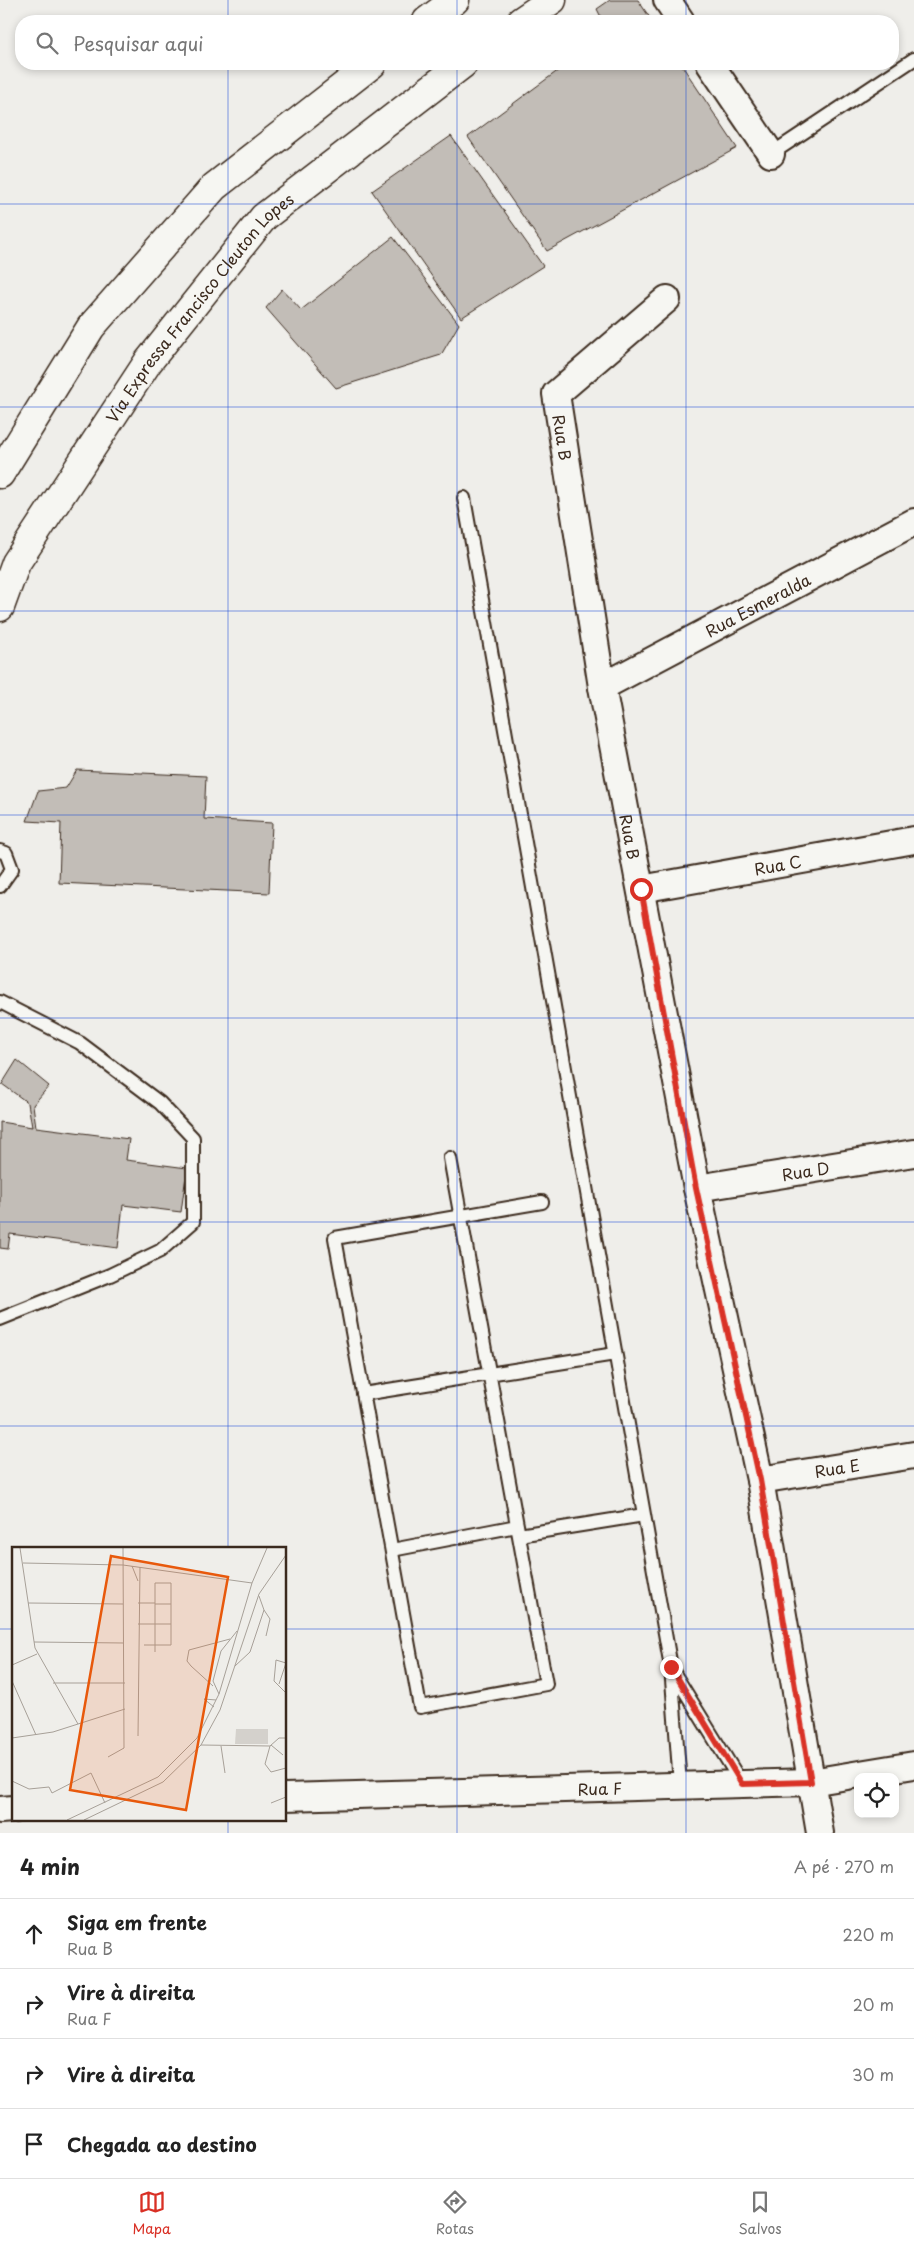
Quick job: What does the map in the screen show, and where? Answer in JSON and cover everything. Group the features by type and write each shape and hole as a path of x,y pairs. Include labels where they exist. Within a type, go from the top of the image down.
{"highway":[{"path":"435,15 455,0"},
{"path":"530,15 552,0"},
{"path":"0,474 90,328 214,187 364,70"},
{"name":"Via Expressa Francisco Cleuton Lopes","path":"0,607 16,562 148,362 264,217 455,70"}],"street":[{"path":"666,0 677,15"},
{"path":"714,70 771,154"},
{"name":"Rua B","path":"667,299 556,394 602,687 696,1188 760,1480 820,1833"},
{"name":"Rua Esmeralda","path":"602,687 914,522"},
{"name":"Rua C","path":"641,889 914,840"},
{"name":"Rua D","path":"696,1188 914,1153"},
{"name":"Rua E","path":"760,1480 914,1456"},
{"name":"Rua F","path":"286,1797 680,1784 811,1782 914,1765"}],"lane":[{"path":"899,69 914,59"},
{"path":"771,154 897,70"},
{"path":"464,498 671,1667 680,1784"},
{"path":"0,851 6,853 12,869 0,886"},
{"path":"0,1002 80,1043 153,1098 194,1138 194,1147 193,1222 160,1251 110,1274 0,1319"},
{"path":"450,1158 460,1216 546,1684 420,1707 335,1238 460,1216 542,1202"},
{"path":"364,1394 615,1354"},
{"path":"392,1550 644,1515"},
{"path":"671,1667 742,1784"}],"building":[{"path":"610,0 638,0 648,15 600,15 597,9"},
{"path":"559,70 685,70 737,148 547,251 468,137"},
{"path":"451,136 543,266 461,318 372,191"},
{"path":"393,237 459,324 441,355 336,388 266,308 282,289 301,310"},
{"path":"77,770 206,776 204,819 272,823 269,893 59,883 61,823 27,821 38,791 66,788"},
{"path":"17,1060 49,1086 33,1105 36,1127 129,1139 126,1160 187,1168 181,1212 123,1205 118,1248 10,1234 8,1249 0,1248 0,1122 32,1127 28,1103 2,1084"}],"route":[{"path":"641,889 696,1188 760,1480 811,1782 742,1784 671,1667"}]}
